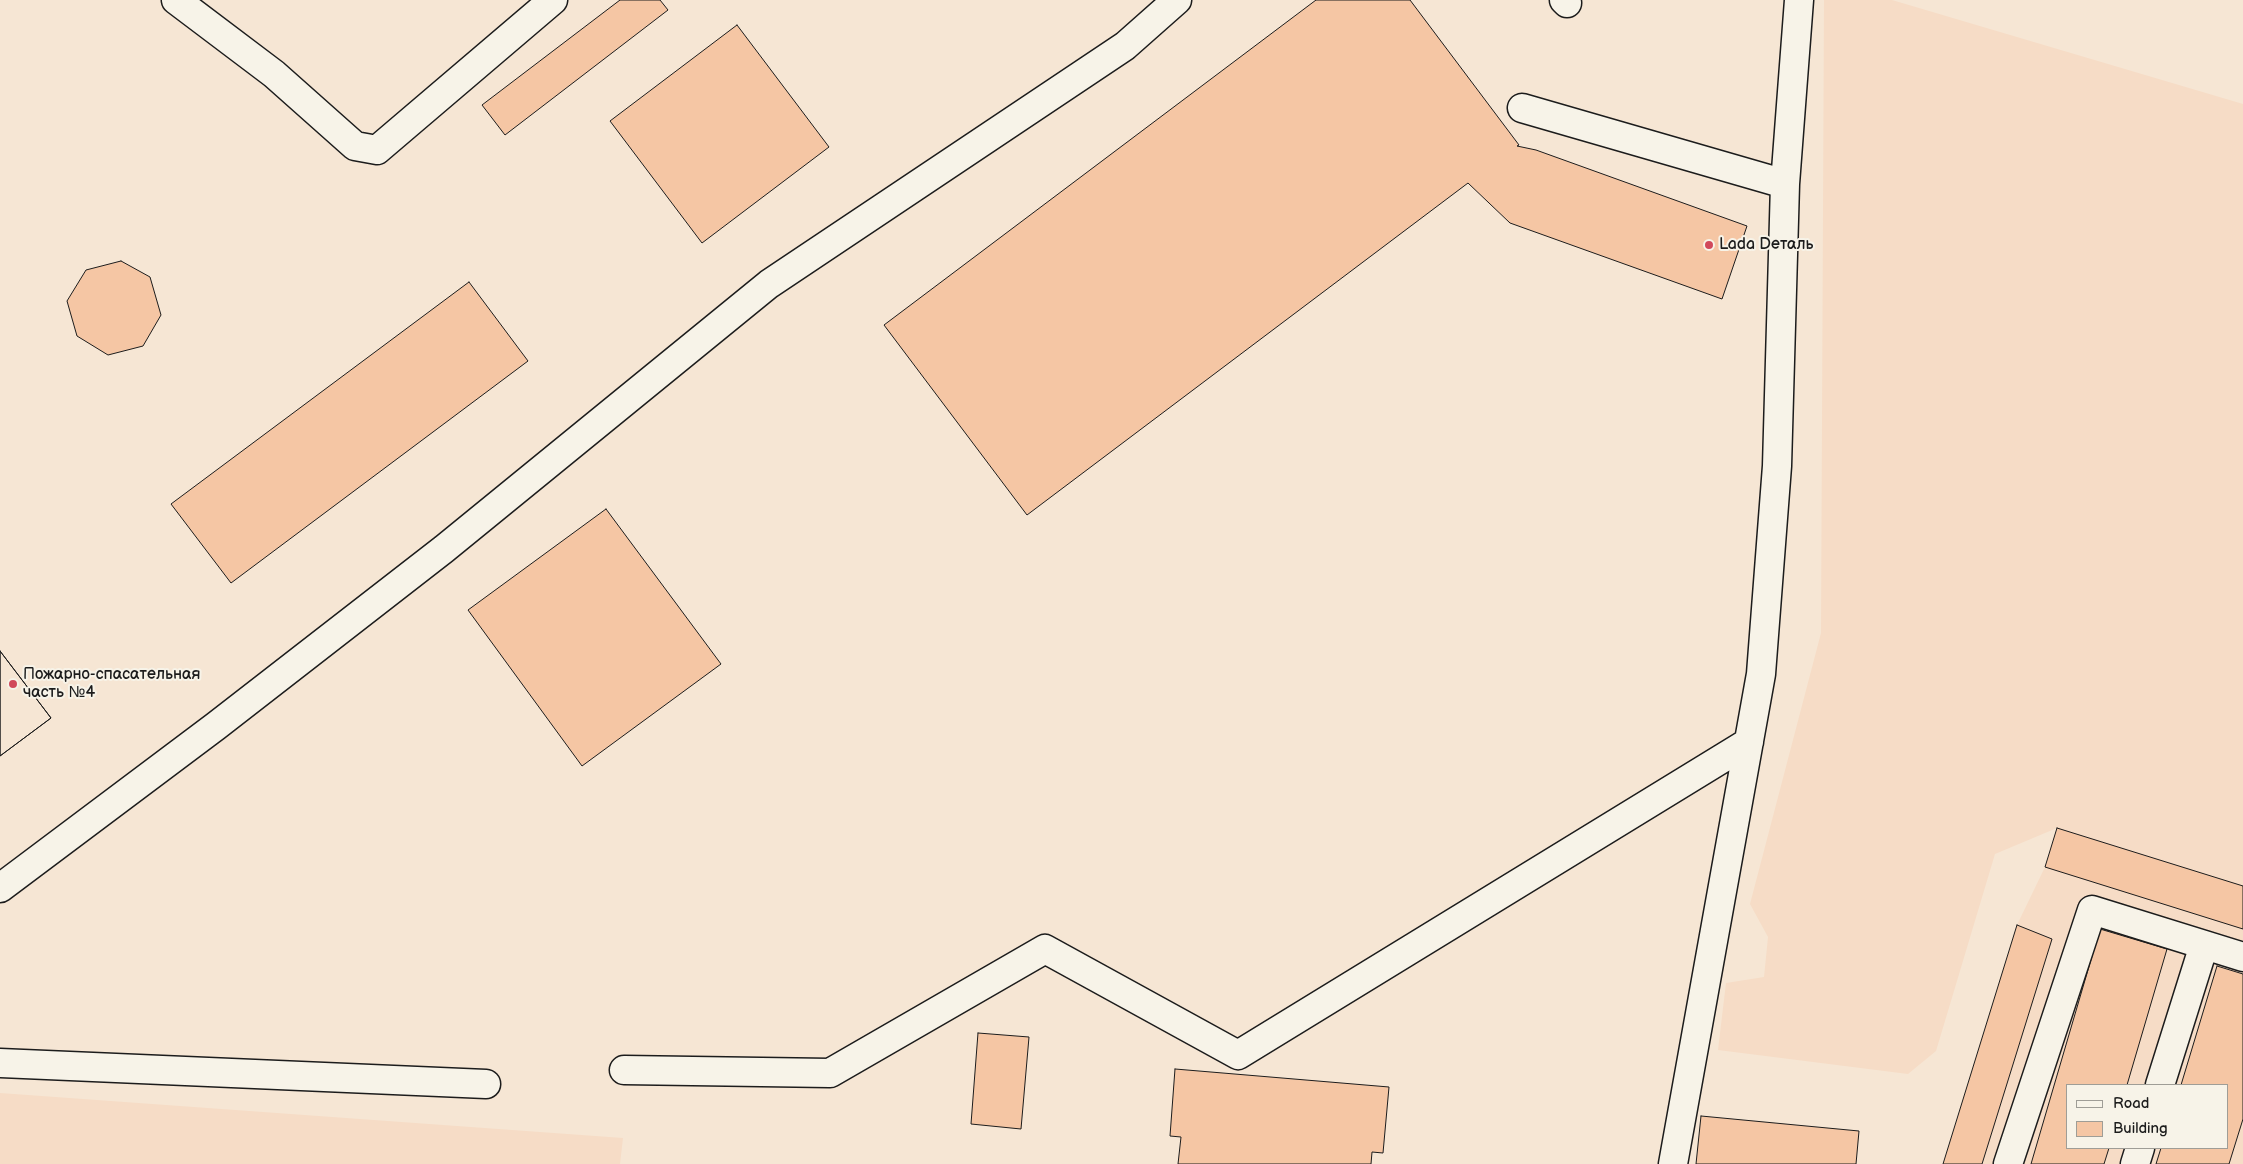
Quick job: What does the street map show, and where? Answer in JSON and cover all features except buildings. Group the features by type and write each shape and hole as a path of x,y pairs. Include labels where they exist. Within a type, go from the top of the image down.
{"street":[{"path":"176,0 274,74 354,146 377,150 553,0"},
{"path":"0,888 216,726 444,549 769,284 1125,46 1177,0"},
{"path":"1673,1164 1761,674 1777,466 1785,184 1799,0"},
{"path":"1522,108 1785,184"},
{"path":"624,1070 830,1073 1045,949 1238,1056 1749,742"},
{"path":"2008,1164 2092,910 2243,957"},
{"path":"2160,1084 2204,944"},
{"path":"0,1063 486,1084"},
{"path":"2134,1164 2140,1149"}],"shaded area":[{"path":"1824,0 1892,0 2243,104 2243,1164 1943,1164 2017,925 2045,867 2057,828 1995,854 1936,1051 1908,1074 1718,1050 1726,983 1764,977 1768,937 1750,904 1821,633"},
{"path":"0,1093 623,1138 620,1164 0,1164"}],"place":[{"name":"Lada Dеталь","path":"1709,245"},
{"name":"Пожарно-спасательная часть №4","path":"13,684"}]}
